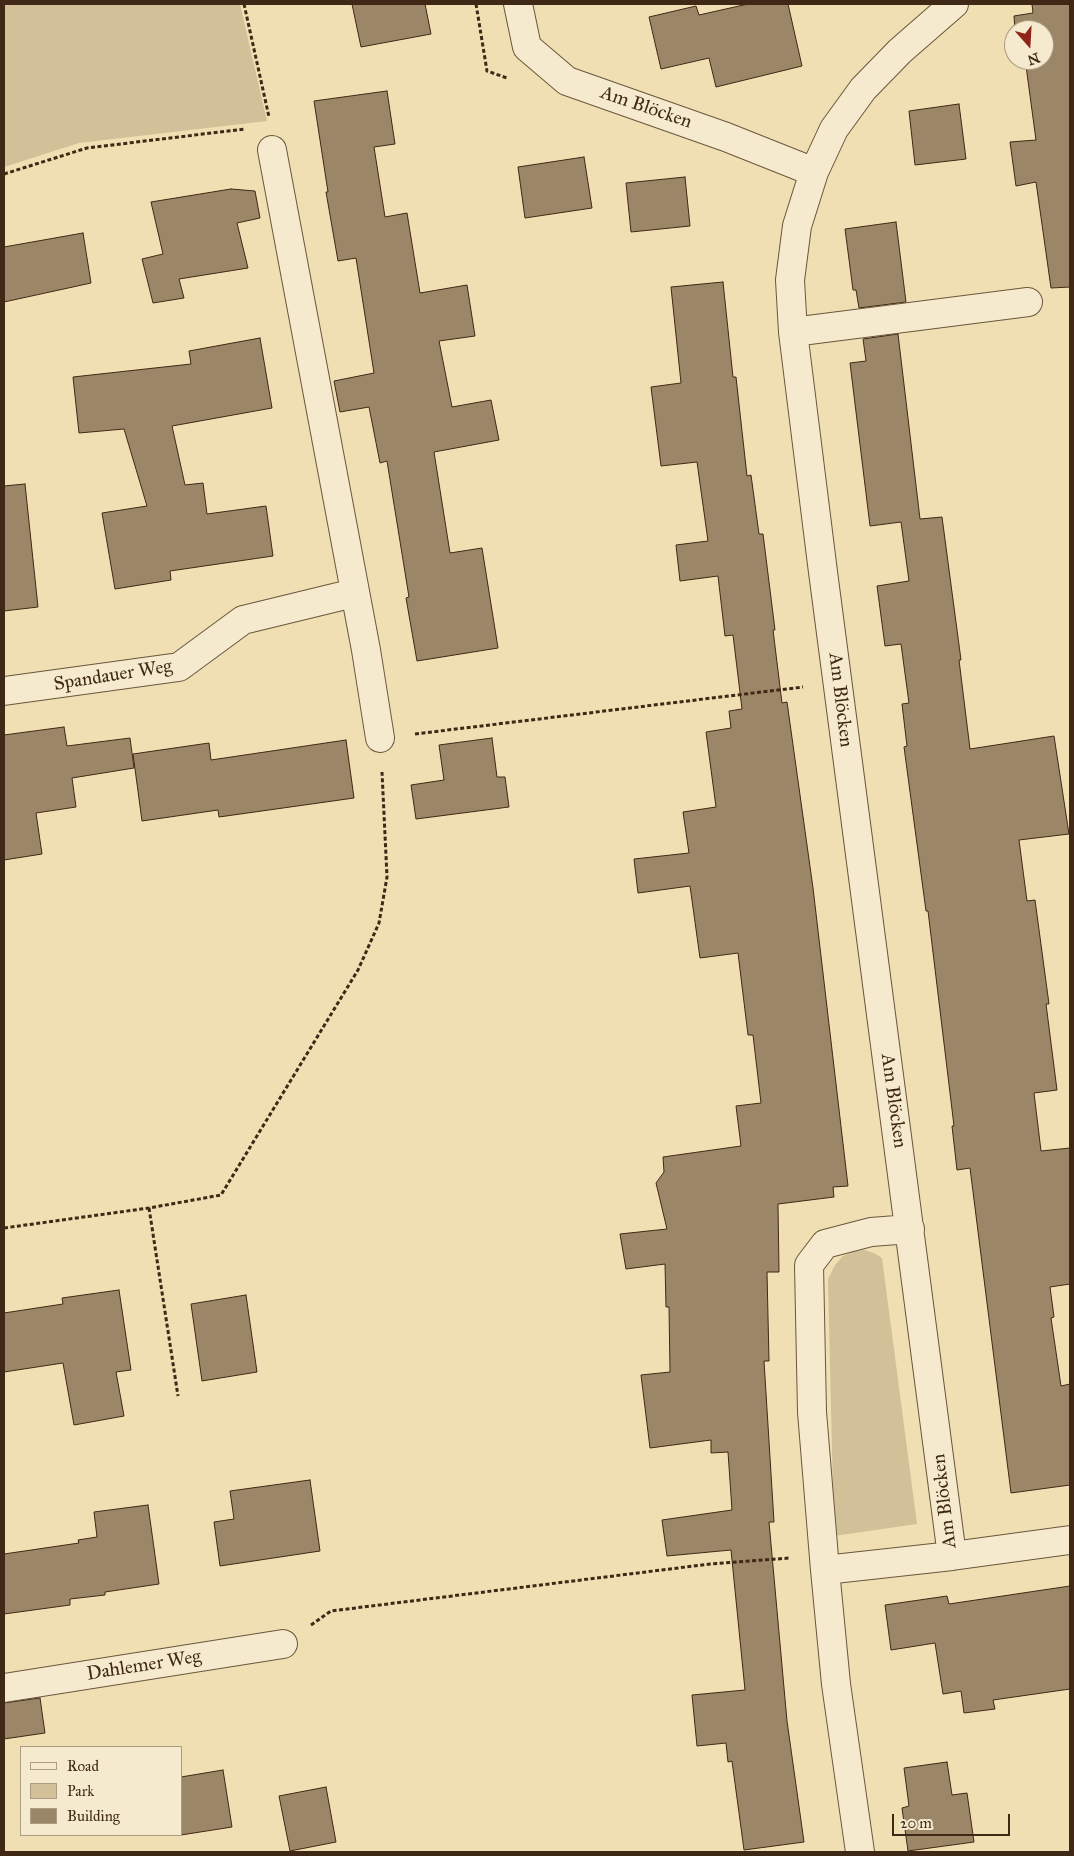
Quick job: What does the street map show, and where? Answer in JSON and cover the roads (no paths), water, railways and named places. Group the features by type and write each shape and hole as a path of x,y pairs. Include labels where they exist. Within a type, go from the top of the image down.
{"street":[{"name":"Am Blöcken","path":"518,4 527,47 567,81 726,136 814,172"},
{"name":"Am Blöcken","path":"825,1570 952,1556 793,332 790,280 797,226 814,172 834,129 863,90 900,51 954,4"},
{"path":"272,138 354,593 366,650 380,738"},
{"path":"793,332 1028,302"},
{"name":"Spandauer Weg","path":"4,692 180,667 243,620 354,593"},
{"path":"860,1852 836,1684 825,1570 812,1412 809,1265 825,1244 871,1232 910,1229"},
{"path":"952,1556 1070,1540"},
{"name":"Dahlemer Weg","path":"4,1688 284,1644"}]}
